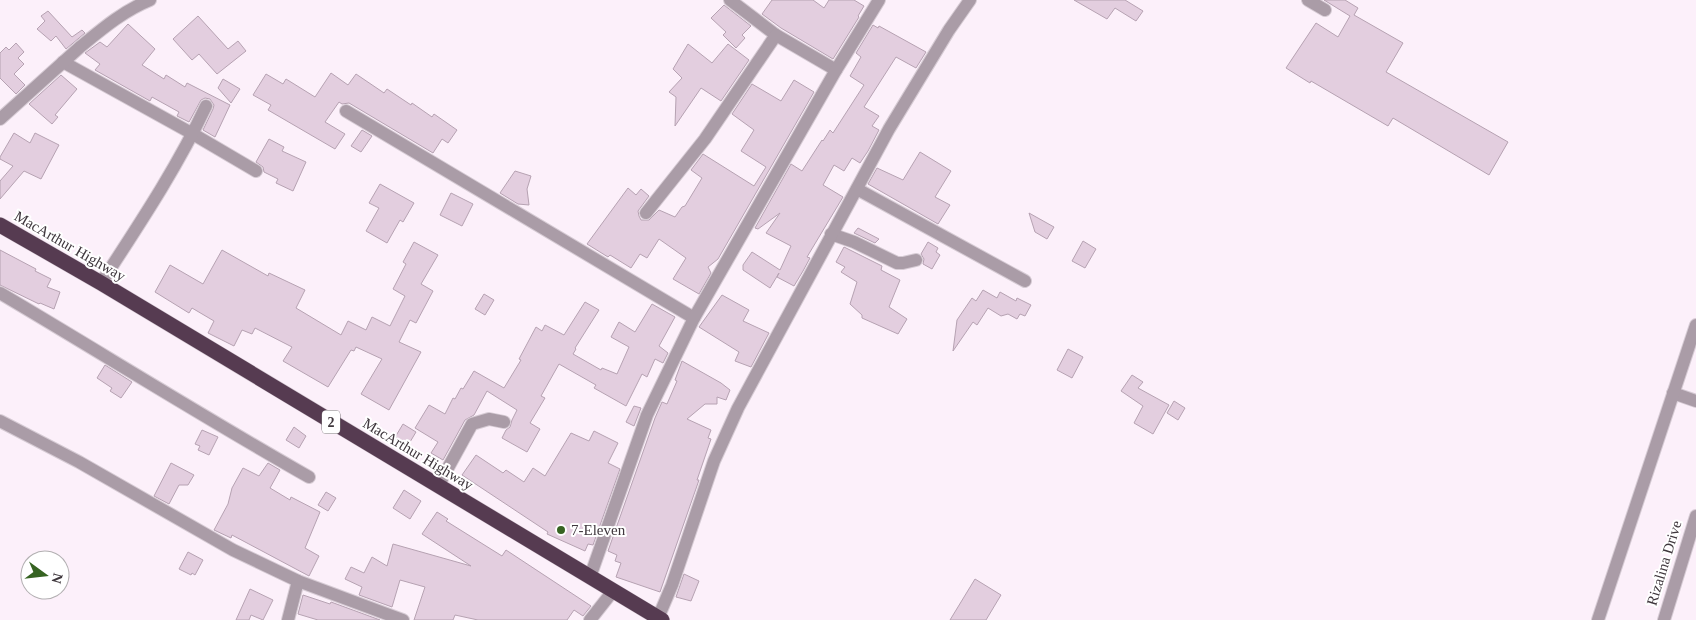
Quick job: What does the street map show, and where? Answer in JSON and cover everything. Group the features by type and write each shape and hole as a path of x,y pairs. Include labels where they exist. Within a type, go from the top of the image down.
{"highway":[{"name":"MacArthur Highway","path":"0,225 101,283 660,619"}],"street":[{"path":"0,119 114,19 139,4 150,0"},
{"path":"730,0 776,35 836,70"},
{"path":"590,577 647,416 694,318 836,70 879,0"},
{"path":"660,619 725,434 831,234 890,129 926,67 970,0"},
{"path":"1308,0 1325,10"},
{"path":"646,213 706,139 776,35"},
{"path":"63,62 256,171"},
{"path":"101,283 147,212 193,134 206,106"},
{"path":"346,110 694,318"},
{"path":"857,189 1025,281"},
{"path":"831,234 854,242 897,262 903,263 916,260"},
{"path":"0,293 309,478"},
{"path":"1598,620 1673,393 1694,341 1696,325"},
{"path":"1673,393 1696,401"},
{"path":"438,486 472,424 489,419 504,422"},
{"path":"0,421 79,462 233,550 298,581 404,620"},
{"name":"Rizalina Drive","path":"1664,620 1695,525"},
{"path":"288,620 298,581"},
{"path":"590,620 613,591"}],"building":[{"path":"772,0 813,0 824,8 829,0 854,0 864,6 833,59 781,28 762,14"},
{"path":"1074,0 1125,0 1143,11 1136,21 1115,8 1107,19"},
{"path":"1324,0 1345,0 1358,8 1354,15 1403,43 1386,72 1508,142 1489,175 1393,118 1388,126 1286,68 1316,23 1338,37 1350,16"},
{"path":"724,5 751,26 742,35 745,38 736,48 723,35 726,32 711,18"},
{"path":"48,11 72,37 82,30 85,33 66,49 56,36 51,41 37,29 45,21 41,16"},
{"path":"198,16 228,49 238,41 246,51 217,74 199,54 192,60 173,39"},
{"path":"128,24 155,49 142,65 164,79 166,75 185,87 187,83 230,105 215,137 203,130 214,105 210,99 205,98 201,100 189,122 177,116 179,112 152,97 150,101 95,70 100,64 85,53 100,42 107,47"},
{"path":"873,25 878,28 879,26 926,52 916,68 896,57 864,107 879,116 872,126 879,130 868,151 860,163 852,158 844,171 834,165 823,185 843,197 807,257 810,258 803,271 794,286 777,277 779,273 770,288 743,270 743,265 752,252 780,270 791,246 766,233 780,213 758,229 755,228 791,164 802,171 830,130 833,133 864,85 850,76 861,57 856,53"},
{"path":"16,43 24,52 18,58 24,64 14,74 25,85 16,94 0,78 0,53 6,47 9,50"},
{"path":"688,44 712,63 728,44 749,60 721,101 701,88 675,126 676,97 669,92 682,78 673,69"},
{"path":"331,73 348,85 356,74 384,93 387,89 432,117 434,114 457,130 448,143 442,139 433,153 349,103 342,104 339,102 325,122 345,134 335,149 268,110 271,105 253,95 266,74 283,84 286,79 315,97"},
{"path":"61,75 77,89 55,115 58,117 52,124 29,104"},
{"path":"223,79 240,89 231,103 218,88"},
{"path":"794,80 814,92 718,259 708,267 711,273 699,294 673,279 686,258 659,239 647,258 640,254 631,268 587,244 628,188 636,195 641,189 649,196 638,211 641,220 649,220 659,210 675,217 682,207 685,206 702,178 691,170 703,154 754,186 766,167 741,151 754,130 732,114 752,84 781,101"},
{"path":"362,130 372,136 361,152 351,146"},
{"path":"14,133 30,143 35,133 59,145 41,179 24,171 0,199 0,181 13,166 0,159 0,157"},
{"path":"269,139 284,147 282,151 306,162 293,191 276,183 278,179 264,172 263,167 256,162"},
{"path":"920,152 951,171 935,197 950,205 938,224 868,184 877,168 903,180"},
{"path":"515,171 531,176 527,189 529,205 518,204 500,193"},
{"path":"380,184 414,203 403,222 400,220 387,243 366,231 379,208 369,203"},
{"path":"451,193 473,204 462,226 440,215"},
{"path":"1029,213 1054,227 1047,239 1035,232"},
{"path":"858,228 879,239 875,243 854,233"},
{"path":"1083,241 1096,249 1085,268 1072,261"},
{"path":"414,242 438,255 421,284 433,291 416,323 410,320 399,342 421,352 389,410 361,394 382,359 356,347 354,351 351,350 328,387 283,361 292,347 255,328 252,334 242,330 234,346 208,333 214,321 192,308 189,313 155,292 170,265 203,284 222,250 268,276 269,273 305,290 296,308 341,335 348,321 366,330 372,317 390,326 405,296 393,289 406,264 403,262"},
{"path":"928,242 938,248 936,252 940,255 932,269 923,264 924,259 921,254"},
{"path":"844,247 882,266 881,270 900,280 889,307 907,319 898,334 862,318 862,315 850,304 857,282 841,272 845,267 836,262"},
{"path":"0,250 51,279 47,287 60,292 54,309 39,304 0,285"},
{"path":"983,290 997,298 1000,292 1016,301 1017,298 1031,305 1025,316 1020,314 1017,319 1008,314 1001,316 988,308 977,325 973,322 953,351 957,320 972,298 976,301"},
{"path":"484,294 494,300 485,315 475,309"},
{"path":"722,295 749,310 743,321 769,333 751,367 735,361 739,352 699,327"},
{"path":"585,302 599,310 573,354 601,370 602,368 617,374 629,347 611,337 619,322 635,332 652,304 675,317 659,346 668,353 663,363 655,359 647,377 642,374 626,406 594,388 596,385 559,364 541,396 545,398 530,423 540,429 527,452 502,438 510,427 517,410 487,391 474,415 465,420 443,460 431,453 438,442 415,428 429,405 445,414 453,398 455,399 461,388 463,389 474,371 504,388 521,360 519,359 536,327 542,331 545,325 564,335"},
{"path":"1068,349 1083,357 1072,378 1057,370"},
{"path":"682,361 730,390 726,400 717,397 717,404 705,404 687,419 711,430 708,438 711,439 697,480 699,480 660,592 616,577 621,563 615,561 617,555 608,551 655,418 662,402 667,404 677,381 675,380"},
{"path":"105,365 132,382 121,398 110,391 112,388 97,378"},
{"path":"1132,375 1143,382 1138,388 1169,405 1153,434 1134,423 1143,406 1121,391"},
{"path":"1174,401 1185,408 1178,420 1167,413"},
{"path":"634,406 641,408 634,426 626,422"},
{"path":"403,424 416,432 407,447 394,439"},
{"path":"294,427 306,436 299,448 286,440"},
{"path":"202,430 218,437 209,455 198,450 200,446 195,444"},
{"path":"594,431 618,443 608,463 620,469 593,545 588,544 585,551 547,534 548,532 462,475 476,455 503,473 506,470 524,482 533,468 545,476 571,433 589,441"},
{"path":"171,463 194,475 188,485 179,485 169,504 154,496"},
{"path":"268,463 280,470 270,488 290,500 291,497 320,512 305,548 319,556 309,576 232,535 231,538 214,530 228,504 232,488 243,468 259,476"},
{"path":"404,490 421,501 410,519 393,508"},
{"path":"326,492 336,498 328,511 318,505"},
{"path":"437,512 448,519 446,521 502,556 506,550 591,606 583,616 574,610 567,620 478,620 455,615 453,620 414,620 425,587 400,580 392,607 359,595 362,587 345,579 351,567 364,573 372,557 387,566 393,544 471,566 422,534"},
{"path":"188,552 203,560 195,575 179,569"},
{"path":"684,574 699,581 691,601 676,597"},
{"path":"975,579 1001,595 986,620 950,620"},
{"path":"250,589 273,600 263,620 251,615 249,620 236,620"},
{"path":"303,595 330,604 331,602 380,620 318,620 298,614"}],"place":[{"name":"7-Eleven","path":"561,530"}]}
